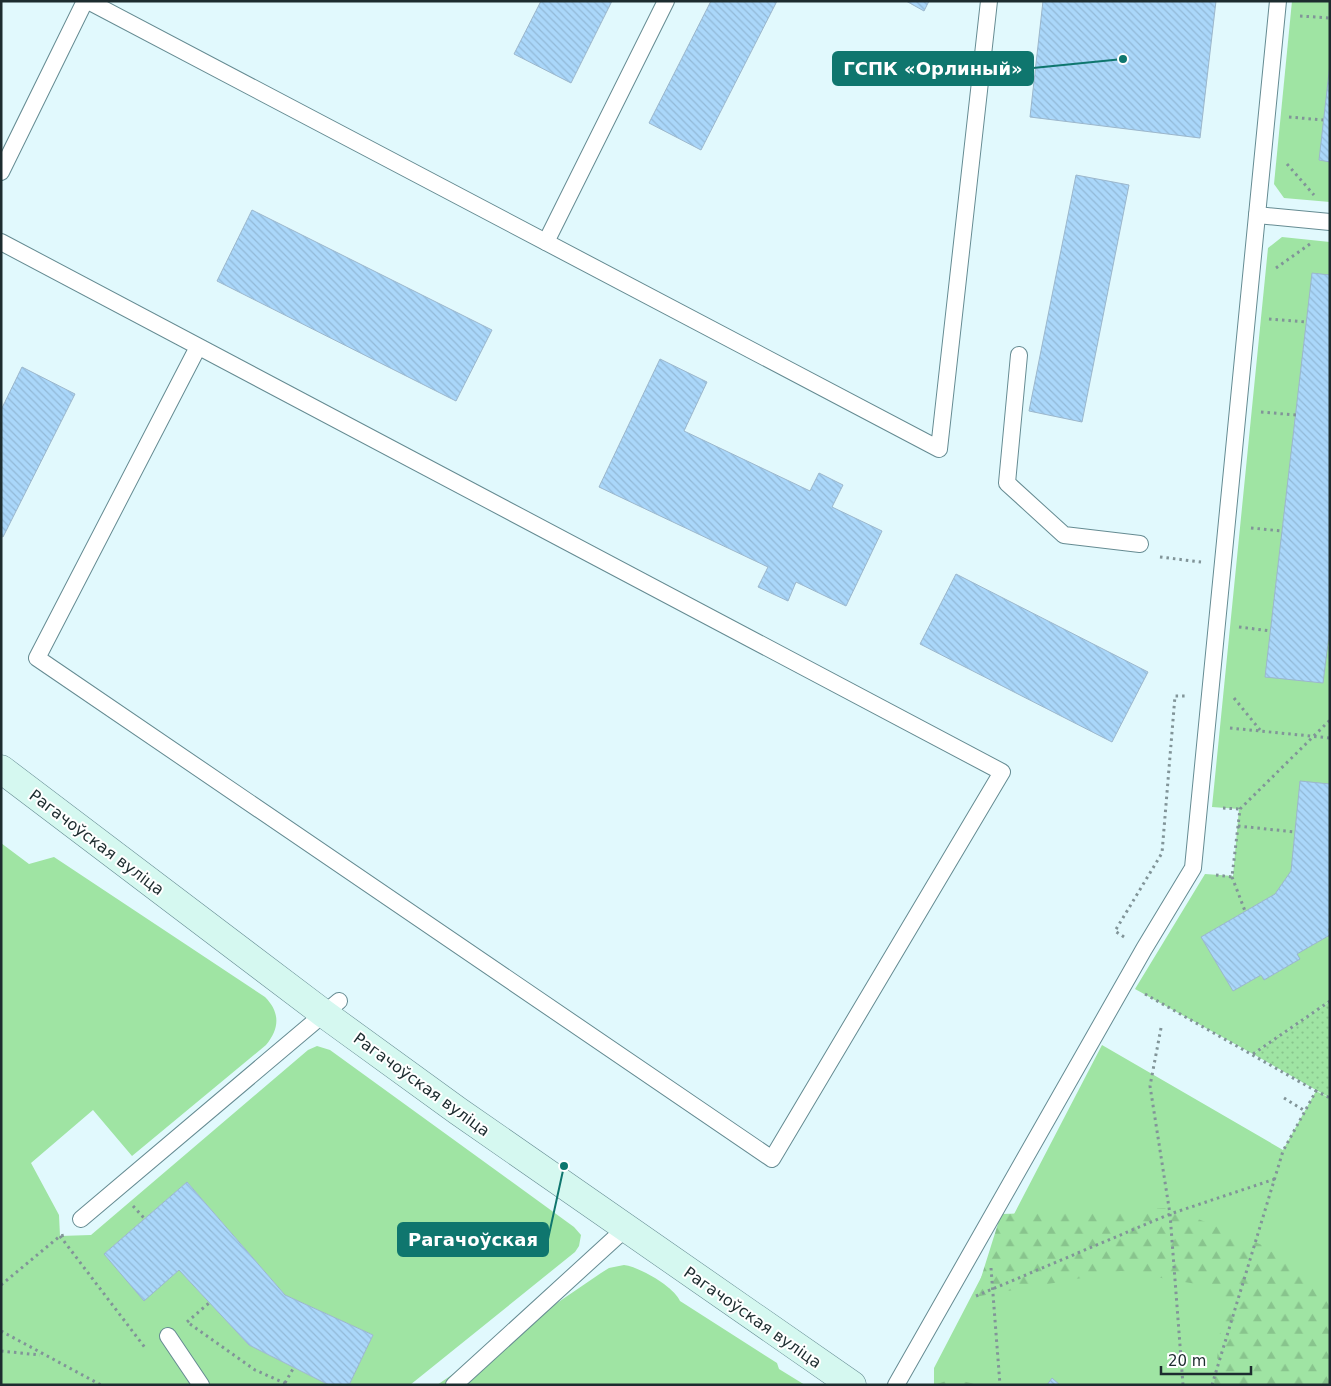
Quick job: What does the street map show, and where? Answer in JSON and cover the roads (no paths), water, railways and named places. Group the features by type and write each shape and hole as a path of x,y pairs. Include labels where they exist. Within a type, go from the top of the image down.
{"street":[{"name":"Рагачоўская вуліца","path":"1,769 331,1007 514,1151 852,1385"}],"lane":[{"path":"1,172 87,1 939,449 989,1"},
{"path":"546,242 666,1"},
{"path":"896,1385 1144,949 1193,868 1278,1"},
{"path":"1257,215 1330,222"},
{"path":"1,242 1002,772 772,1159 37,658 198,347"},
{"path":"1019,355 1007,483 1064,535 1140,544"},
{"path":"81,1219 331,1007"},
{"path":"454,1385 626,1228"},
{"path":"168,1336 201,1385"}],"place":[{"name":"ГСПК «Орлиный»","path":"1123,59"},
{"name":"Рагачоўская","path":"564,1166"}]}
